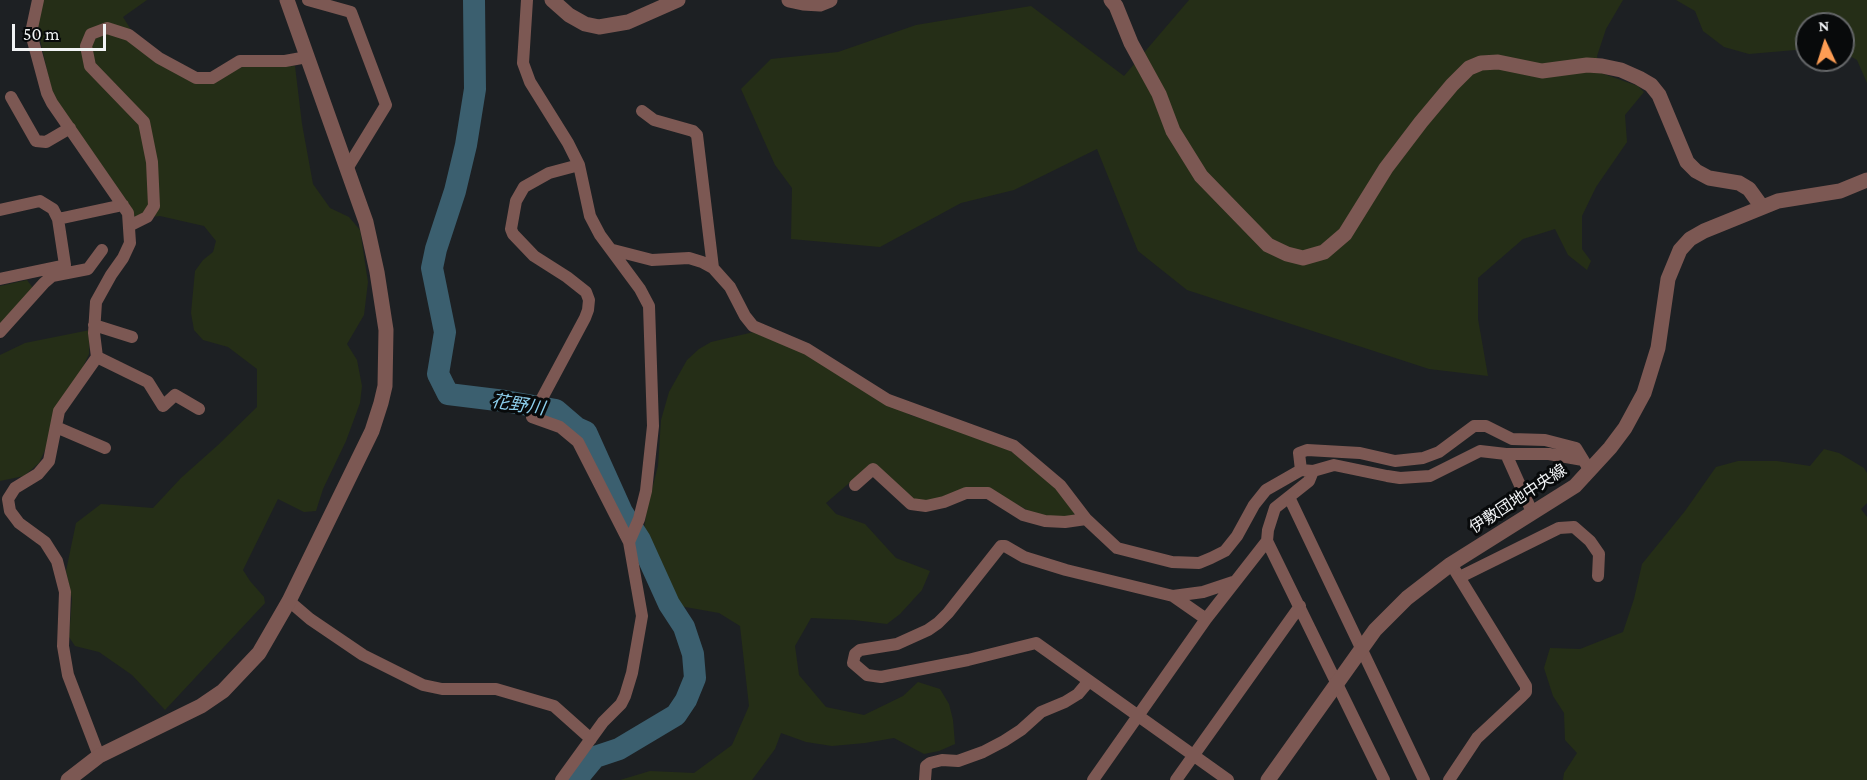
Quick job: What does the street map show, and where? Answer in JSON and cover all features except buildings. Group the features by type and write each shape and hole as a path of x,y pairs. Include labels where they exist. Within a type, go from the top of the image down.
{"street":[{"path":"38,0 32,28 33,41 41,76 52,103 128,213 130,243 96,302 94,325 97,357 59,411 49,461 38,474 15,488 8,499 10,511 20,523 45,542 57,561 65,592 63,646 68,675 99,756"},
{"path":"68,780 99,756 201,706 223,691 259,653 289,601 372,431 385,386 386,330 366,222 286,0"},
{"path":"308,0 351,12 386,105 348,167"},
{"path":"527,0 523,63 530,82 579,165 590,216 600,235 640,289 649,306 653,426 646,490 639,519 628,542"},
{"path":"552,0 569,15 585,24 599,27 628,22 678,0"},
{"path":"789,0 820,4 830,0"},
{"path":"1111,0 1159,94 1173,131 1201,176 1268,245 1287,254 1303,258 1324,252 1345,234 1386,168 1421,122 1469,68 1481,63 1498,62 1542,71 1587,65 1602,66 1621,70 1639,78 1651,85 1659,95 1687,162 1696,171 1709,178 1739,183 1749,189 1762,207"},
{"path":"129,226 147,217 154,206 152,162 144,122 90,66 86,46 91,34 107,28 129,35 159,58 196,78 212,78 240,61 285,61 307,57"},
{"path":"12,97 36,141 45,142 70,128"},
{"path":"642,111 654,120 693,131 697,135 713,268"},
{"path":"561,780 603,722 621,704 632,673 642,616 628,542 578,442 560,427 532,417 585,318 589,300 586,292 534,256 513,234 511,229 516,201 524,187 549,173 579,165"},
{"name":"伊敷団地中央線","path":"1268,780 1375,630 1407,598 1451,564 1575,486 1586,465 1625,428 1644,393 1658,348 1668,279 1680,250 1690,239 1762,207 1793,198 1840,191 1867,180"},
{"path":"0,210 40,201 53,209 58,219 65,265"},
{"path":"58,219 123,205"},
{"path":"51,277 88,269 102,250"},
{"path":"613,250 652,260 689,258 713,268 730,287 745,316 753,326 807,350 888,400 1014,447 1059,485 1086,519 1117,548 1172,562 1198,563 1225,551 1238,536 1254,505 1266,490 1307,471 1335,465 1394,477 1430,476 1480,451 1506,454 1549,454 1586,465"},
{"path":"0,332 65,265"},
{"path":"0,279 65,265"},
{"path":"94,325 132,337"},
{"path":"97,357 148,382 163,406 175,395 199,409"},
{"path":"1384,780 1268,541 1268,530 1275,508 1309,481 1299,453 1307,450 1360,453 1395,460 1423,458 1439,452 1474,426 1486,426 1512,439 1545,440 1576,448 1586,465"},
{"path":"56,428 105,448"},
{"path":"1506,454 1532,512"},
{"path":"855,485 873,469 911,504 926,506 966,493 988,493 1023,515 1045,521 1065,522 1086,519"},
{"path":"1288,497 1424,780"},
{"path":"1460,577 1559,528 1574,527 1590,541 1599,554 1598,576"},
{"path":"1093,780 1233,582 1268,541"},
{"path":"1206,619 1173,596 1066,570 1024,557 1001,546 948,613 928,630 897,644 860,650 853,660 867,675 881,677 1036,644 1228,780"},
{"path":"1449,780 1485,729 1526,692 1526,686 1451,564"},
{"path":"1173,596 1203,592 1233,582"},
{"path":"289,601 310,619 363,655 423,685 442,689 496,689 554,706 591,739"},
{"path":"1176,780 1300,606"},
{"path":"925,780 926,766 930,763 942,760 958,761 983,752 1021,730 1041,712 1078,694 1089,681"}],"green space":[{"path":"43,0 147,0 123,17 143,49 190,76 220,78 248,64 266,67 295,66 302,124 313,184 330,208 349,217 360,230 368,282 364,315 347,344 357,360 362,386 360,403 346,441 323,489 316,511 304,512 278,499 243,570 264,597 265,603 165,710 132,675 99,652 75,646 69,637 72,599 66,571 76,523 101,504 153,508 181,478 257,407 257,369 228,347 203,340 194,330 191,313 195,271 213,252 216,241 204,226 160,216 133,219 129,204 52,92 37,26"},
{"path":"1189,0 1623,0 1606,29 1597,56 1601,73 1638,86 1644,92 1625,115 1627,142 1596,187 1582,216 1582,249 1591,261 1587,270 1568,255 1555,229 1523,239 1478,278 1478,319 1488,376 1429,369 1187,290 1138,251 1097,149 1014,190 961,203 880,247 791,239 792,188 775,165 741,89 771,59 838,52 916,25 1031,6 1124,76"},
{"path":"1676,0 1867,0 1867,83 1855,59 1855,12 1795,12 1795,50 1749,54 1724,47 1703,31 1695,11"},
{"path":"27,280 33,288 0,326 0,286"},
{"path":"90,330 89,354 39,463 24,476 0,481 0,355 25,343"},
{"path":"758,331 803,352 910,415 961,431 1009,450 1042,472 1076,513 1069,517 1045,516 1031,512 988,489 942,501 914,500 869,466 826,503 836,514 865,524 896,558 930,571 922,590 900,614 887,624 811,618 795,646 799,675 826,707 864,715 903,696 918,682 940,689 949,704 955,744 924,754 894,738 832,746 806,742 781,733 775,749 752,780 620,780 650,771 694,773 732,745 749,706 740,626 719,613 674,605 647,570 643,537 647,508 658,466 661,420 669,392 687,360 699,349 711,342"},
{"path":"1824,449 1839,453 1864,468 1867,473 1867,503 1861,509 1867,517 1867,780 1563,780 1564,773 1577,753 1565,740 1564,713 1553,696 1544,668 1550,648 1580,649 1623,632 1642,564 1685,511 1716,467 1738,461 1777,461 1810,466"}],"waterway":[{"name":"花野川","path":"474,0 475,89 466,145 455,191 432,268 445,332 438,374 448,394 556,410 577,428 586,432 622,512 640,540 669,604 684,627 693,654 695,678 686,700 676,715 619,749 595,757 576,780"}]}
